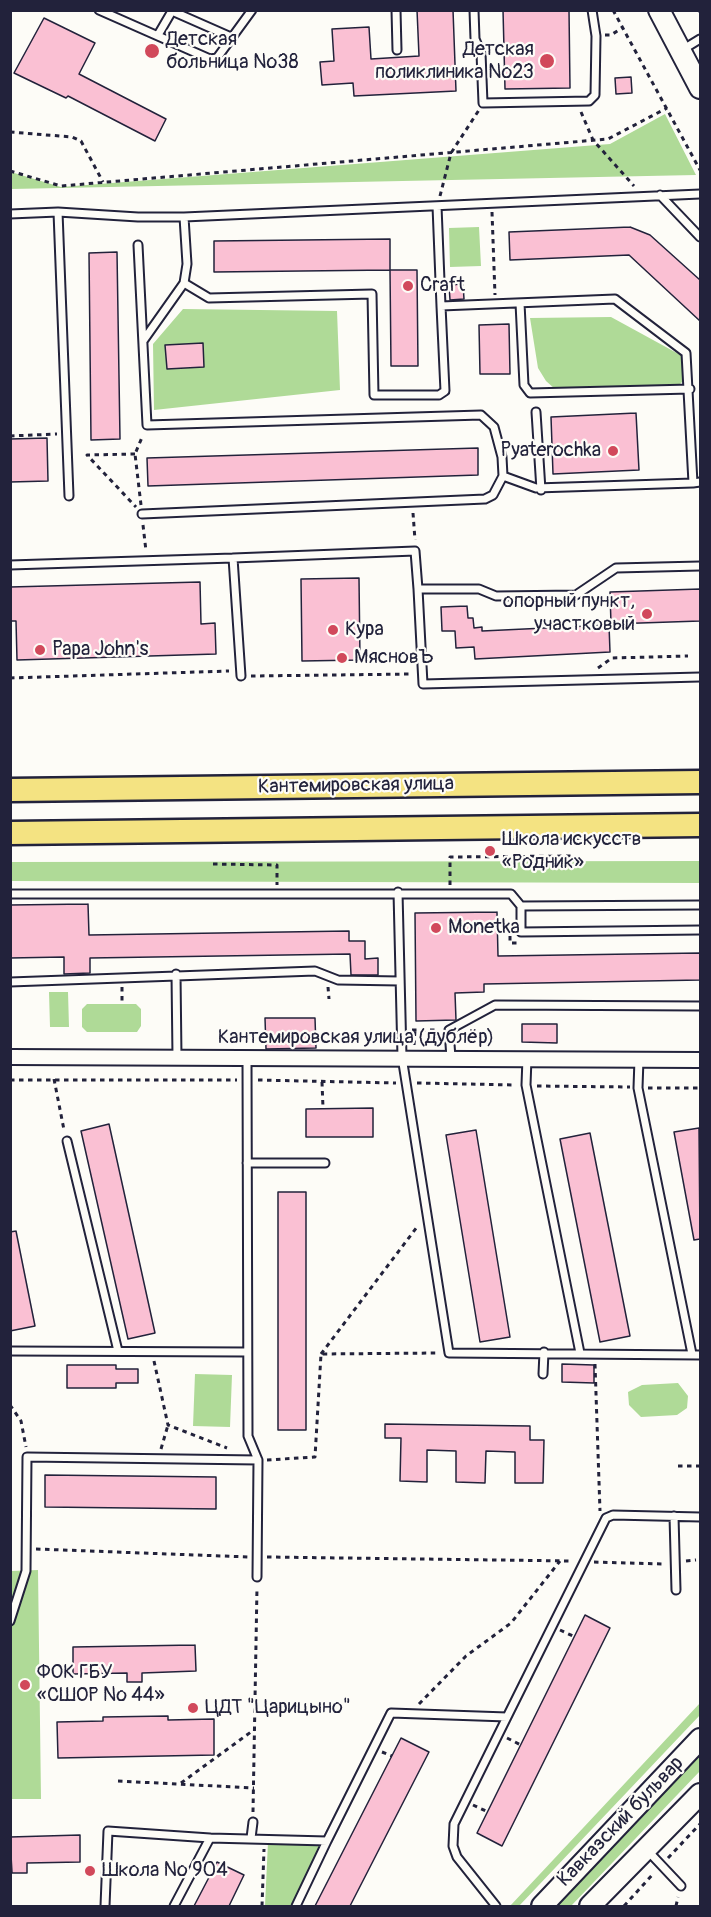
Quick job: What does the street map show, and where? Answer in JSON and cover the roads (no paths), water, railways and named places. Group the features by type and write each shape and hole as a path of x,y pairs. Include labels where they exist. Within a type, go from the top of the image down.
{"main road":[{"path":"659,10 700,88"},
{"name":"Кантемировская улица","path":"10,790 700,782"},
{"path":"10,833 700,825"},
{"name":"Кавказский бульвар","path":"542,1906 700,1739"},
{"name":"Кавказский бульвар","path":"590,1906 648,1850 700,1794"}],"street":[{"name":"Кантемировская улица (дублёр)","path":"10,1057 700,1060"}],"lane":[{"path":"99,10 210,59 217,58 252,10"},
{"path":"396,10 398,50"},
{"path":"474,10 475,39 481,53 483,103 589,101 595,95 596,36 592,10"},
{"path":"159,35 172,11 231,38"},
{"path":"681,50 700,39"},
{"path":"10,214 58,212 138,218 184,217 700,194"},
{"path":"660,195 700,237"},
{"path":"183,283 209,298 372,294 374,395 439,395 445,391 437,206"},
{"path":"58,212 69,496"},
{"path":"143,341 183,283 187,264 184,217"},
{"path":"138,245 147,425 480,415 494,427 502,457 503,476 493,495 485,499 142,514"},
{"path":"441,306 619,300 686,353 697,482 541,490 503,476"},
{"path":"520,303 524,385 530,393 690,389"},
{"path":"536,412 541,490"},
{"path":"10,566 415,550 423,684 700,677"},
{"path":"233,558 240,673"},
{"path":"418,589 479,589 496,596 576,595 616,568 700,566"},
{"path":"398,892 402,1058 449,1353 700,1355"},
{"path":"10,894 398,892 511,894 521,906 521,932 700,930"},
{"path":"521,906 700,905"},
{"path":"10,982 121,979 176,974 315,971 338,980 400,981"},
{"path":"176,974 177,1057"},
{"path":"451,1058 449,1030 495,1005 700,1006"},
{"path":"247,1058 246,1352 248,1436 258,1460 257,1577"},
{"path":"527,1058 526,1085 580,1353"},
{"path":"639,1058 639,1088 692,1354"},
{"path":"67,1141 118,1351"},
{"path":"247,1163 325,1163"},
{"path":"10,1351 246,1352"},
{"path":"543,1374 544,1353"},
{"path":"10,1621 26,1571 27,1457 258,1460"},
{"path":"496,1906 457,1857 453,1846 454,1824 583,1561 606,1518 614,1515 700,1516"},
{"path":"674,1516 676,1590"},
{"path":"296,1906 391,1713 507,1717"},
{"path":"251,1838 253,1822"},
{"path":"105,1906 108,1831 210,1838 327,1841"},
{"path":"174,1906 210,1838"},
{"path":"648,1850 681,1886"}],"place":[{"name":"Детская больница №38","path":"152,51"},
{"name":"Детская поликлиника №23","path":"547,61"},
{"name":"Craft","path":"408,286"},
{"name":"Pyaterochka","path":"613,451"},
{"name":"опорный пункт, участковый","path":"647,614"},
{"name":"Кура","path":"333,630"},
{"name":"Papa John's","path":"40,650"},
{"name":"МясновЪ","path":"342,658"},
{"name":"Школа искусств «Родник»","path":"490,851"},
{"name":"Monetka","path":"436,928"},
{"name":"ФОК ГБУ «СШОР № 44»","path":"25,1685"},
{"name":"ЦДТ \"Царицыно\"","path":"193,1708"},
{"name":"Школа № 904","path":"90,1871"}]}
